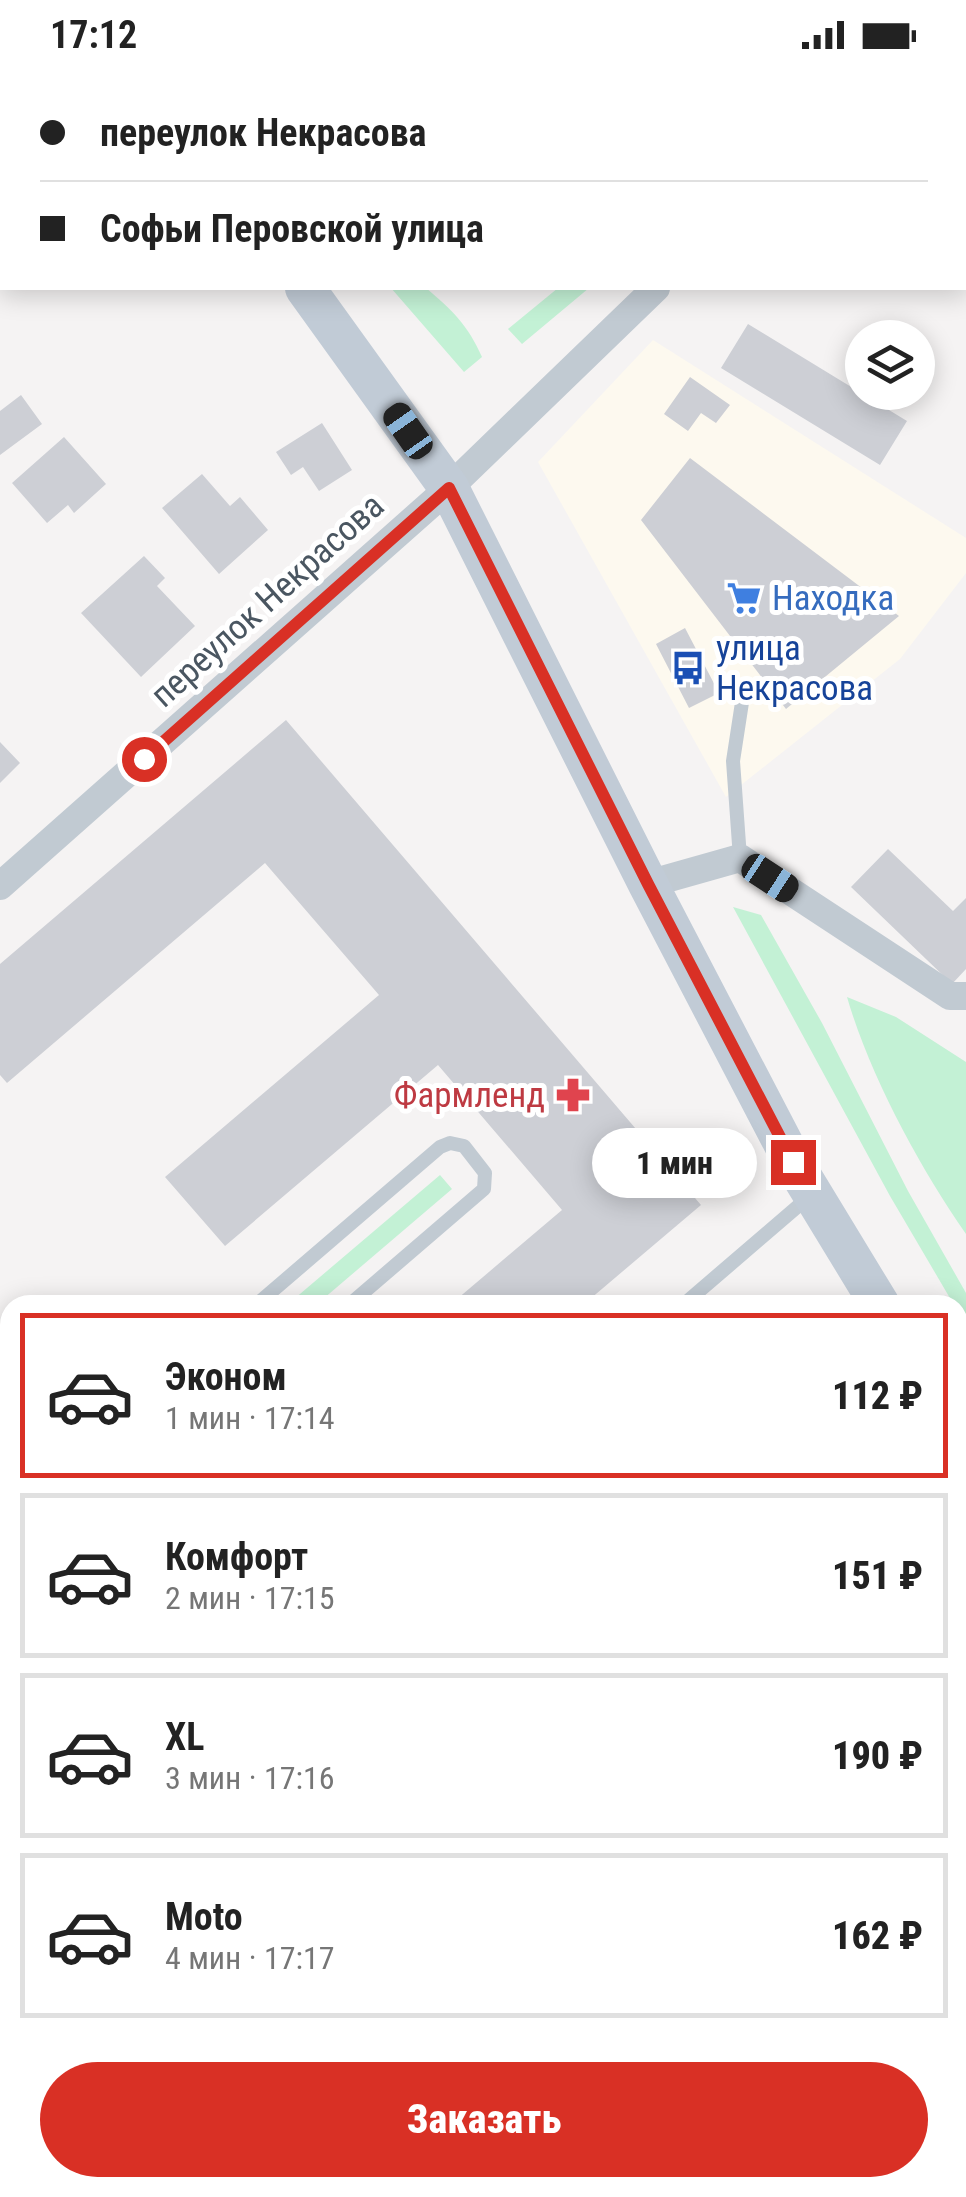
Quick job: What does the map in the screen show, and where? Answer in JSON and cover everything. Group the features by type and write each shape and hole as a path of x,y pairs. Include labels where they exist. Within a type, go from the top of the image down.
{"main road":[{"path":"306,290 449,488 793,1162 874,1295"}],"street":[{"name":"переулок Некрасова","path":"0,886 449,488 654,290"},
{"path":"648,884 740,858 950,996 966,996"}],"lane":[{"path":"740,858 732,762 744,696"},
{"path":"268,1295 440,1147 450,1143 464,1146 486,1173 484,1189 361,1295"},
{"path":"695,1295 812,1194"}],"shaded area":[{"path":"653,340 966,538 966,573 900,659 726,797 538,462"}],"green space":[{"path":"393,290 428,290 458,319 482,357 464,372"},
{"path":"556,290 587,290 522,344 508,329"},
{"path":"733,907 761,915 966,1295 948,1295"},
{"path":"847,997 896,1017 966,1062 966,1234 898,1120 869,1058"},
{"path":"440,1175 452,1189 328,1295 299,1295"}],"building":[{"path":"748,324 845,383 845,410 889,410 907,421 880,465 721,368"},
{"path":"690,377 730,405 716,423 701,413 688,431 664,414"},
{"path":"21,395 42,424 0,455 0,411"},
{"path":"322,423 352,470 319,491 303,467 291,475 276,452"},
{"path":"64,437 106,484 74,513 68,505 47,523 12,483"},
{"path":"690,458 899,616 786,709 641,520"},
{"path":"202,474 230,506 240,497 268,530 219,574 162,508"},
{"path":"144,556 165,578 157,586 195,626 141,677 81,613"},
{"path":"685,628 719,693 689,708 656,644"},
{"path":"286,720 701,1205 595,1295 462,1295 562,1210 438,1065 225,1246 165,1177 379,995 265,863 7,1083 0,1075 0,964"},
{"path":"0,742 20,763 0,783"},
{"path":"888,849 953,911 966,898 966,969 952,984 851,887"}],"place":[{"name":"Находка","path":"744,598"},
{"name":"улица Некрасова","path":"688,668"},
{"name":"Фармленд","path":"573,1095"}],"route":[{"path":"144,759 449,488 793,1162"}]}
